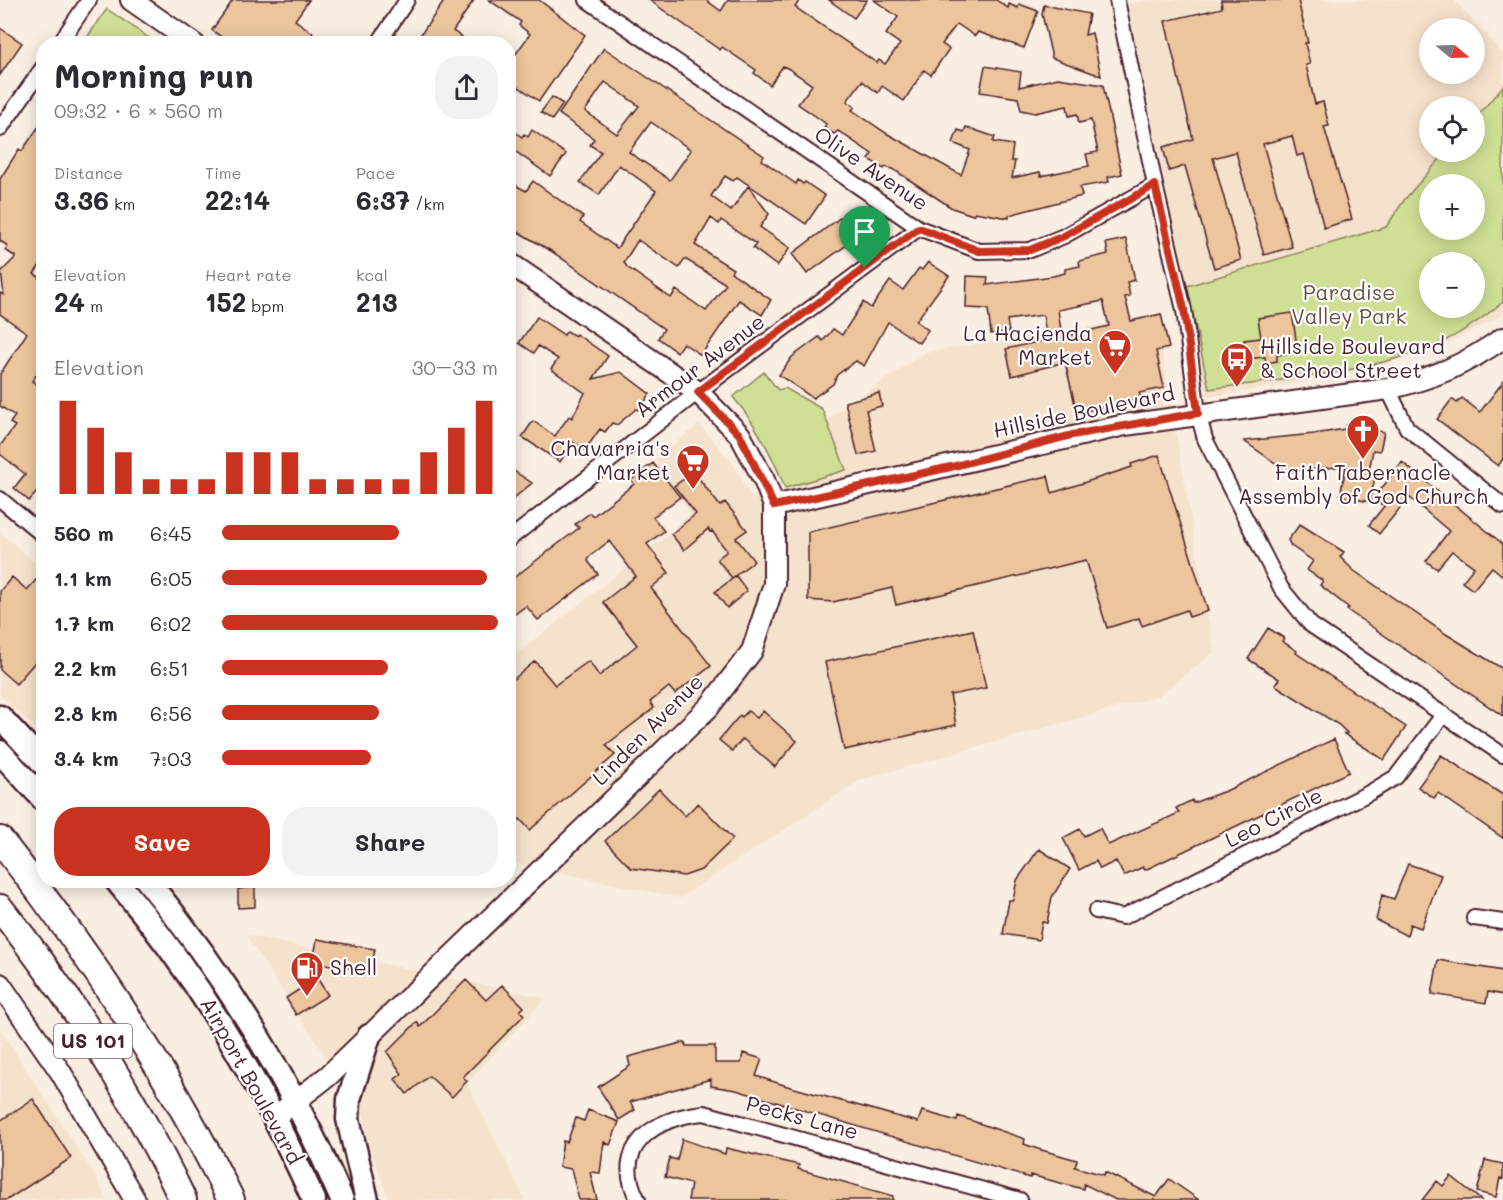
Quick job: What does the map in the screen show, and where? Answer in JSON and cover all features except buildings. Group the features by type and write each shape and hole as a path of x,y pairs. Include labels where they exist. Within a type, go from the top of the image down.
{"highway":[{"name":"US 101","path":"0,840 36,887"},
{"name":"US 101","path":"37,888 92,960 173,1088 231,1200"},
{"name":"US 101","path":"0,908 98,1047 179,1194"},
{"path":"173,1088 249,1200"}],"main road":[{"path":"0,717 36,755"},
{"path":"0,752 36,791"},
{"name":"Airport Boulevard","path":"122,888 192,978 233,1040 275,1117 314,1200"},
{"name":"Airport Boulevard","path":"153,888 216,971 295,1101 342,1200"},
{"path":"367,1200 348,1119 350,1099 369,1036"}],"street":[{"path":"64,36 89,0"},
{"path":"131,0 183,36"},
{"path":"383,36 407,0"},
{"name":"Olive Avenue","path":"587,0 919,228 979,251 1030,250 1064,236 1155,185"},
{"path":"1117,0 1155,185 1184,309 1198,413 1205,439 1281,588 1311,625 1503,755"},
{"path":"0,129 36,77"},
{"name":"Armour Avenue","path":"516,534 698,392 919,228"},
{"name":"Linden Avenue","path":"275,1117 328,1076 716,698 752,651 774,584 774,506 740,435 698,392 516,267"},
{"name":"Hillside Boulevard","path":"774,506 951,467 1072,435 1198,413 1388,389 1429,379 1470,362 1503,338"},
{"path":"1388,389 1407,428 1503,506"},
{"path":"0,499 36,527"},
{"name":"Leo Circle","path":"1096,911 1123,917 1369,793 1396,777 1444,714"},
{"path":"1474,918 1503,922"},
{"path":"0,984 60,1071 135,1200"},
{"name":"Pecks Lane","path":"638,1200 630,1185 629,1166 636,1145 646,1133 661,1123 682,1115 704,1113 1020,1200"}],"shaded area":[{"path":"1149,0 1454,0 1470,18 1419,18 1419,84 1485,84 1485,34 1503,54 1503,314 1431,351 1347,375 1208,397 1128,4"},
{"path":"1156,317 1214,652 1158,696 860,780 680,898 516,863 516,654 671,532 690,514 654,460 699,424 736,468 751,498 846,470 826,420 926,352"},
{"path":"0,532 36,564 36,728 0,695"},
{"path":"246,935 546,998 467,1083 525,1200 389,1200 369,1144 364,1115"},
{"path":"0,1029 94,1174 107,1200 0,1200"}],"green space":[{"path":"107,9 146,36 88,36"},
{"name":"Paradise Valley Park","path":"1503,86 1503,302 1485,316 1485,252 1419,252 1419,318 1483,318 1438,344 1382,362 1325,374 1209,389 1187,286 1386,227 1419,183 1419,240 1485,240 1485,174 1427,174 1437,162 1485,162 1485,107"},
{"path":"764,372 778,390 785,388 822,409 846,470 785,488 763,440 733,397"}],"place":[{"name":"La Hacienda Market","path":"1115,375"},
{"name":"Hillside Boulevard & School Street","path":"1237,388"},
{"name":"Faith Tabernacle Assembly of God Church","path":"1363,460"},
{"name":"Chavarria's Market","path":"693,490"},
{"name":"Shell","path":"307,997"}],"route":[{"path":"1155,185 1184,309 1198,413 1072,435 951,467 774,506 764,480 740,435 698,392 865,268 919,228 979,251 1030,250 1064,236 1155,185"}]}
